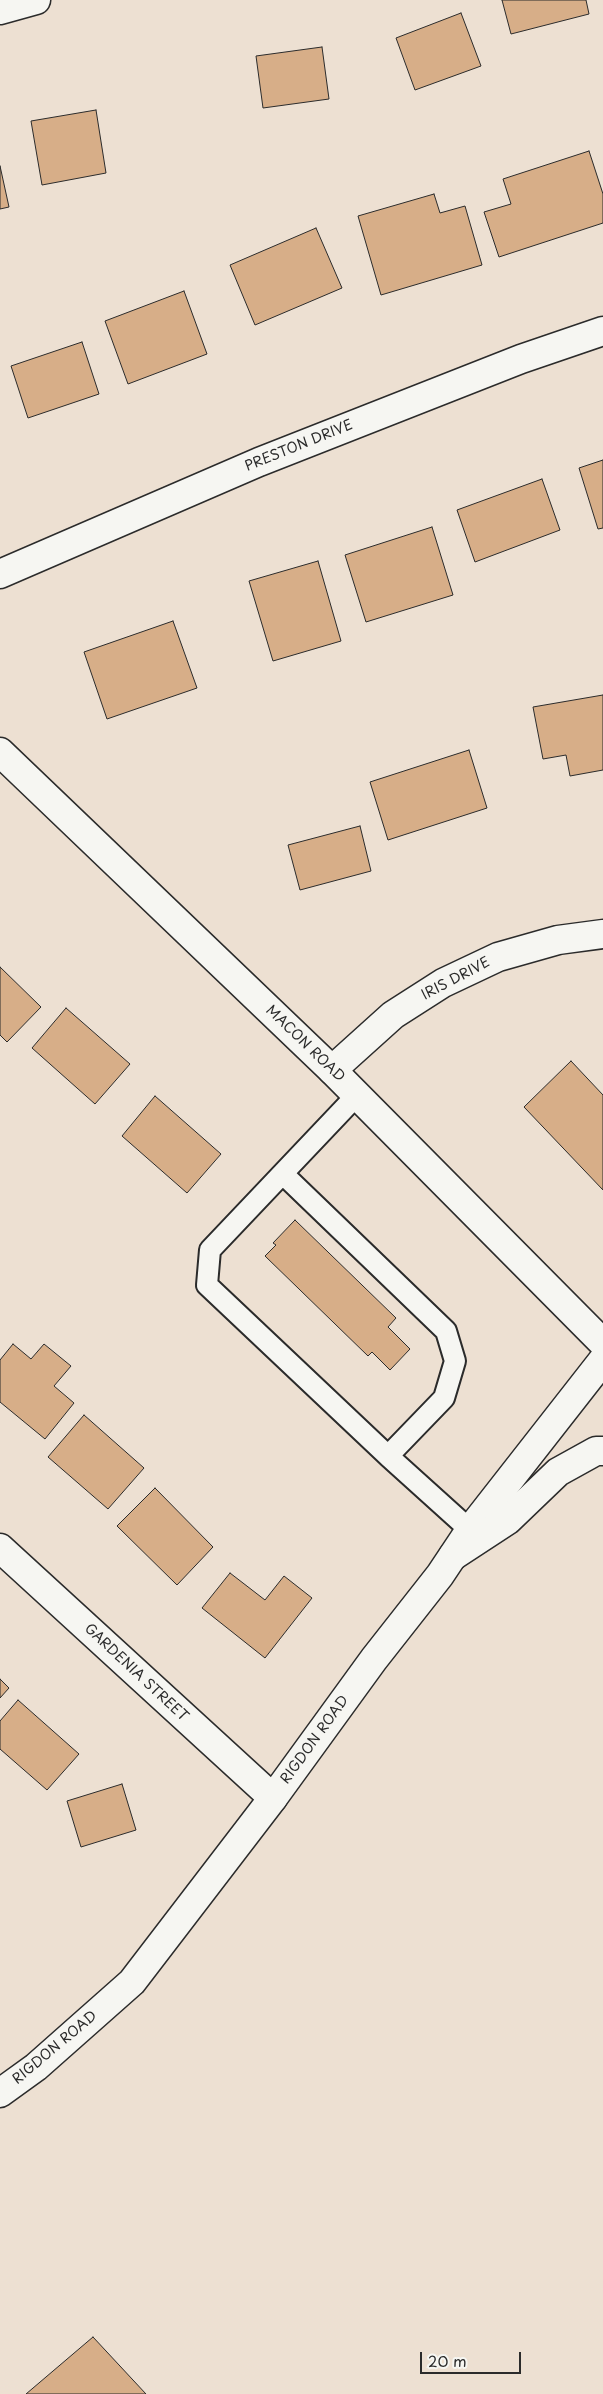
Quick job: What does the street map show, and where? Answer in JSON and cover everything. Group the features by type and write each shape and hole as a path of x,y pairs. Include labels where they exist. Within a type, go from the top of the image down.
{"street":[{"path":"0,10 36,0"},
{"name":"PRESTON DRIVE","path":"0,574 259,462 521,359 603,331"},
{"name":"MACON ROAD","path":"0,752 332,1070 603,1343"},
{"name":"IRIS DRIVE","path":"332,1070 393,1016 443,983 498,957 558,940 603,934"},
{"name":"RIGDON ROAD","path":"0,2093 36,2067 132,1982 273,1798 453,1556 470,1530 603,1360"},
{"path":"453,1556 508,1520 558,1472 596,1451 603,1450"},
{"name":"GARDENIA STREET","path":"0,1548 273,1798"}],"lane":[{"path":"357,1095 210,1250 207,1285 388,1456 470,1530"},
{"path":"283,1174 446,1331 455,1361 444,1398 388,1456"}],"building":[{"path":"502,0 586,0 589,14 511,34"},
{"path":"461,13 481,66 415,90 396,38"},
{"path":"322,47 329,99 263,108 256,56"},
{"path":"96,110 106,173 42,185 31,121"},
{"path":"589,151 603,194 603,223 499,257 484,212 511,204 503,179"},
{"path":"0,166 9,207 0,209"},
{"path":"434,194 440,213 465,206 482,265 381,295 358,216"},
{"path":"316,228 342,288 255,325 230,265"},
{"path":"184,291 207,354 128,384 105,321"},
{"path":"82,342 99,394 28,418 11,366"},
{"path":"603,460 603,528 598,529 579,468"},
{"path":"542,479 560,530 475,562 457,510"},
{"path":"432,527 453,595 366,622 345,555"},
{"path":"318,561 341,641 273,661 249,581"},
{"path":"173,621 197,688 107,719 84,652"},
{"path":"603,695 603,770 570,776 566,755 543,759 533,707"},
{"path":"469,750 487,808 388,840 370,782"},
{"path":"360,826 371,871 300,890 288,845"},
{"path":"0,967 41,1007 7,1042 0,1035"},
{"path":"66,1008 130,1064 95,1104 32,1048"},
{"path":"571,1061 603,1095 603,1190 524,1107"},
{"path":"155,1096 221,1154 187,1193 122,1136"},
{"path":"295,1220 396,1318 388,1327 410,1349 390,1370 372,1352 368,1356 265,1256 276,1245 273,1243"},
{"path":"13,1344 31,1359 44,1344 71,1366 54,1386 74,1403 45,1439 0,1402 0,1360"},
{"path":"84,1415 144,1468 108,1509 48,1457"},
{"path":"155,1488 213,1547 177,1585 117,1526"},
{"path":"230,1573 265,1600 284,1576 312,1598 265,1658 202,1608"},
{"path":"0,1679 9,1688 0,1698"},
{"path":"18,1700 79,1754 47,1790 0,1749 0,1721"},
{"path":"122,1784 136,1830 81,1847 67,1801"},
{"path":"93,2337 146,2394 26,2394"}]}
